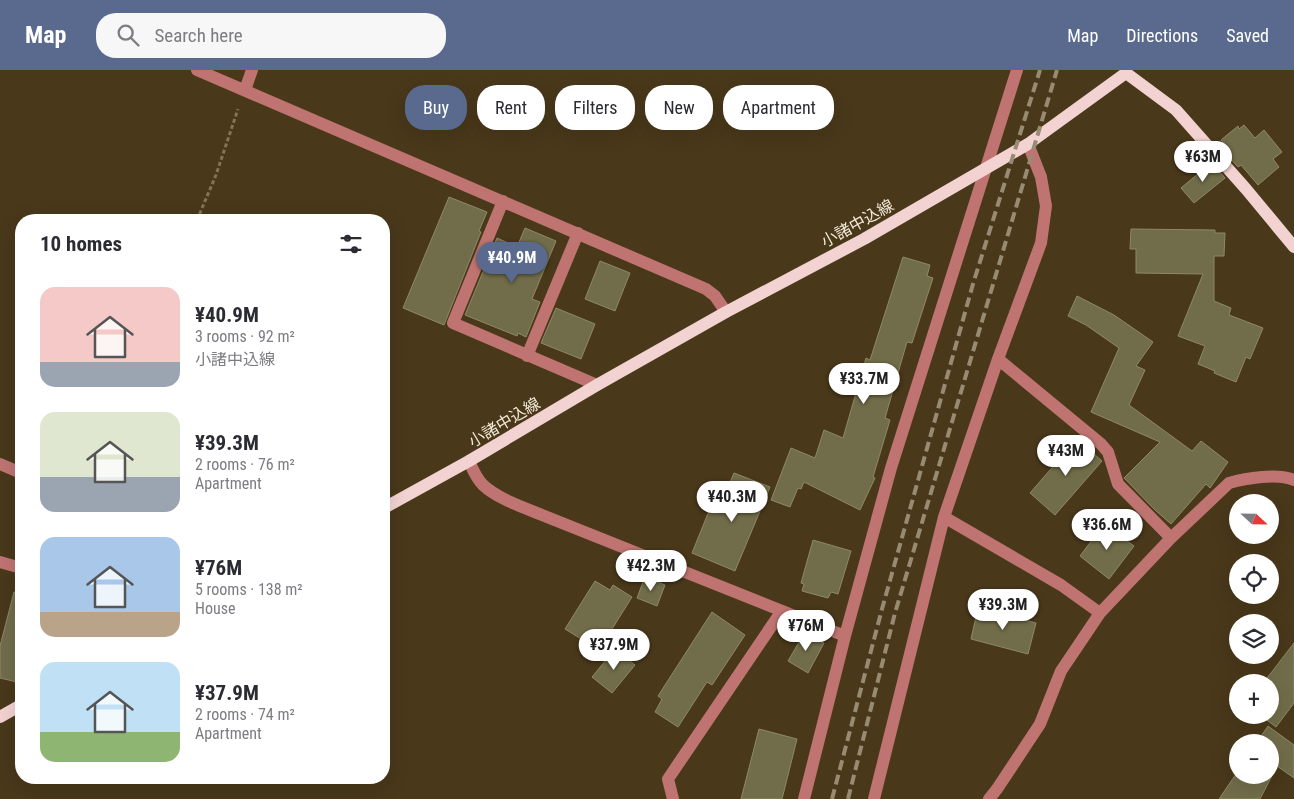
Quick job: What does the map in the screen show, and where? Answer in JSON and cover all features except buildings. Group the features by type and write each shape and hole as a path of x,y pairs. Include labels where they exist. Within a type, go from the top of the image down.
{"main road":[{"name":"小諸中込線","path":"390,505 726,312 864,239 1028,144 1127,71 1176,110 1294,247"},
{"path":"0,717 15,709"}],"street":[{"path":"197,70 706,288 715,296 726,312"},
{"path":"245,90 252,70"},
{"path":"804,799 845,636 891,468 1017,70"},
{"path":"874,799 944,517 998,359 1041,243 1046,206 1041,177 1028,144"},
{"path":"503,201 453,323 597,385"},
{"path":"527,356 578,233"},
{"path":"998,359 1101,444 1108,452 1118,484 1171,538"},
{"path":"468,461 476,477 484,486 496,494 542,515 845,636"},
{"path":"0,464 15,470"},
{"path":"989,799 1040,724 1061,671 1100,613 1171,538 1229,483 1238,480 1285,476 1294,480"},
{"path":"944,517 1061,585 1100,613"},
{"path":"0,562 15,566"},
{"path":"673,799 668,779 781,612"}],"path":[{"path":"200,214 216,175 245,90"}],"railway":[{"path":"832,799 882,609 973,284 1040,70"},
{"path":"848,799 895,613 1057,70"}]}
